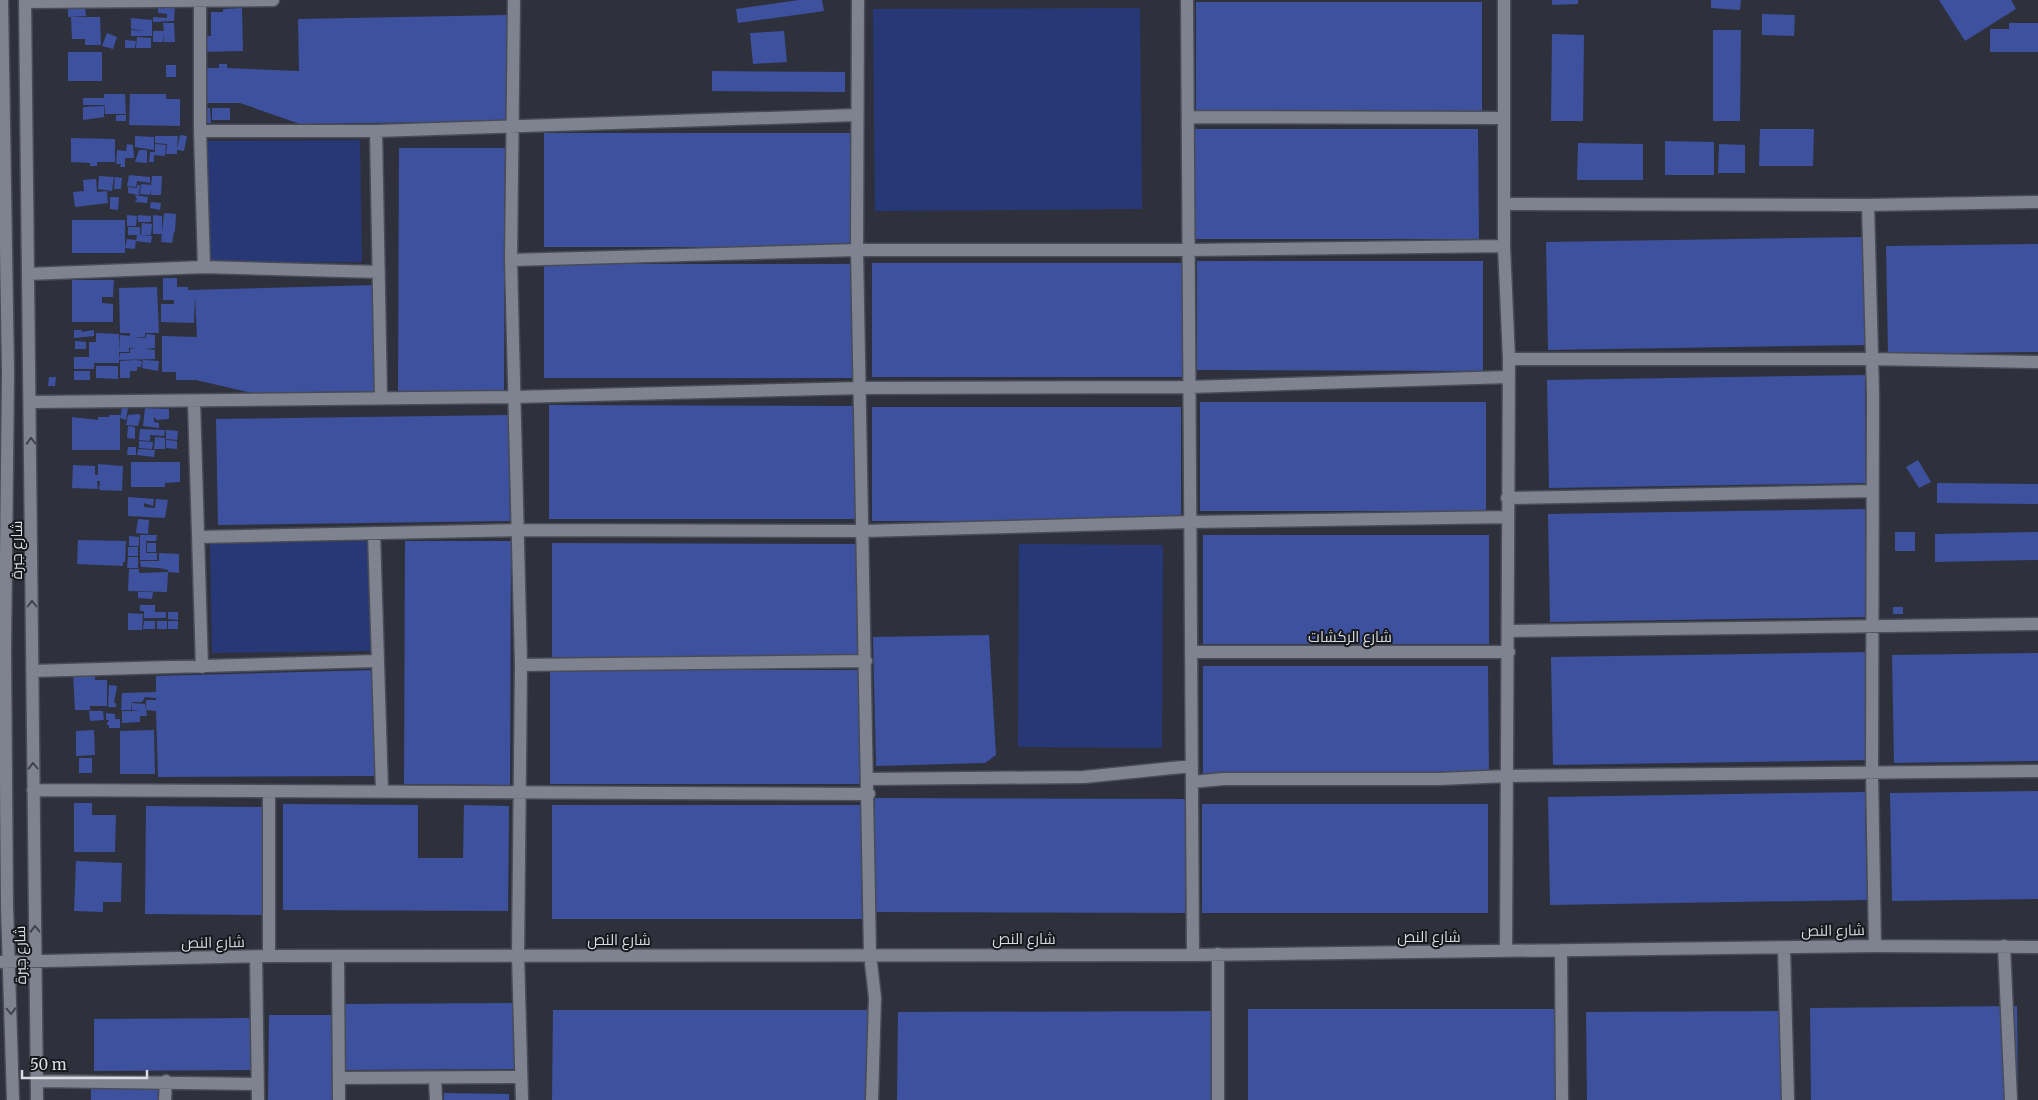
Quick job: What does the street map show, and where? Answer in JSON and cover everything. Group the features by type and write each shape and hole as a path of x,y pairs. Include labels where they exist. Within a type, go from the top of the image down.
{"street":[{"name":"شارع جبرة","path":"2,0 5,652 3,784 5,962 13,1100"},
{"path":"25,1 200,2 273,0"},
{"path":"514,0 511,260 521,665 518,955 522,1100"},
{"path":"858,0 856,115 857,250 869,794 870,954 875,998 872,1100"},
{"path":"1187,0 1193,955"},
{"path":"1504,0 1502,118 1505,204 1504,246 1509,359 1506,951"},
{"name":"شارع جبرة","path":"25,1 27,240 31,402 37,1100"},
{"path":"200,2 200,132 204,267"},
{"path":"200,132 376,131 856,115"},
{"path":"1188,116 1502,118"},
{"path":"376,131 381,398"},
{"path":"1505,204 1868,205 2038,202"},
{"path":"1868,205 1872,359 1872,773 1876,946"},
{"path":"3,241 27,240"},
{"path":"511,260 857,250 1189,250 1504,246"},
{"path":"28,274 204,267 379,272"},
{"path":"1509,359 1872,359 2038,362"},
{"path":"31,402 515,397 861,388 1189,387 1508,377"},
{"path":"194,401 202,667"},
{"path":"1507,498 1872,491"},
{"path":"199,537 519,530 864,531 1190,522 1508,517"},
{"path":"374,533 376,661 382,791"},
{"path":"1509,631 2038,624"},
{"name":"شارع الركشات","path":"1191,652 1509,652"},
{"path":"32,671 376,661"},
{"path":"521,665 866,661"},
{"path":"868,779 1084,777 1192,766"},
{"path":"1192,782 1223,779 1439,779 1508,776 2038,771"},
{"path":"33,790 519,790 869,794"},
{"path":"258,1100 269,791"},
{"name":"شارع النص","path":"5,962 338,956 1193,955 1876,946 2038,946"},
{"path":"2004,946 2011,1100"},
{"path":"1784,948 1788,1100"},
{"path":"1561,950 1562,1100"},
{"path":"1218,954 1218,1100"},
{"path":"338,956 339,1100"},
{"path":"339,1078 521,1077"},
{"path":"436,1078 436,1100"},
{"path":"37,1081 166,1081 258,1084"},
{"path":"165,1100 166,1081"}],"shaded area":[{"path":"1140,8 1142,209 875,211 873,9"},
{"path":"360,140 362,262 208,263 207,141"},
{"path":"370,541 372,651 212,653 210,543"},
{"path":"1019,544 1163,545 1162,748 1018,747"}],"building":[{"path":"799,0 822,0 824,11 738,23 736,9"},
{"path":"1552,0 1578,0 1578,4 1552,5"},
{"path":"1711,0 1741,0 1740,10 1711,8"},
{"path":"1939,0 2011,0 2016,9 1965,41"},
{"path":"1196,2 1482,2 1482,111 1196,111"},
{"path":"158,6 175,6 174,21 153,22 153,17 167,18 167,14 158,13"},
{"path":"85,8 86,16 68,17 68,9"},
{"path":"242,8 243,51 202,52 201,36 211,36 211,12 223,12 223,9"},
{"path":"1762,14 1795,15 1794,36 1762,35"},
{"path":"507,15 509,121 300,124 240,103 201,103 204,68 219,68 219,64 227,64 227,68 299,71 298,19"},
{"path":"71,17 100,17 101,45 85,45 85,39 72,39"},
{"path":"131,18 152,20 152,36 131,36 131,30 147,31 131,29"},
{"path":"163,23 174,23 175,42 164,42 164,34 163,42 153,42 153,31 164,31"},
{"path":"2009,23 2038,23 2038,52 1990,52 1990,29 2009,29"},
{"path":"1713,30 1741,30 1740,121 1713,121"},
{"path":"784,31 787,62 753,64 750,33"},
{"path":"107,33 117,37 113,49 102,46"},
{"path":"1552,34 1584,35 1583,121 1551,121"},
{"path":"137,37 151,38 151,48 136,48"},
{"path":"125,40 136,41 135,48 125,48"},
{"path":"68,52 102,52 102,81 68,81"},
{"path":"166,65 176,65 176,77 166,77"},
{"path":"712,71 845,72 845,92 712,91"},
{"path":"104,94 125,94 126,114 105,114 104,100 104,105 83,105 83,98 104,98"},
{"path":"130,94 166,94 166,99 180,99 180,126 129,125"},
{"path":"104,106 104,117 83,120 83,107"},
{"path":"201,108 210,108 211,123 201,123"},
{"path":"212,108 230,108 230,120 212,120"},
{"path":"116,115 126,115 126,121 116,121"},
{"path":"1192,129 1478,129 1479,239 1192,239"},
{"path":"1760,129 1814,129 1813,166 1759,166"},
{"path":"544,133 853,133 854,247 544,247"},
{"path":"180,135 187,136 184,151 177,150"},
{"path":"135,136 154,137 154,150 135,147"},
{"path":"155,136 178,136 177,154 166,154 167,144 155,143"},
{"path":"71,138 115,139 115,162 97,162 97,166 90,166 90,163 71,162"},
{"path":"1665,141 1714,142 1714,175 1665,175"},
{"path":"1578,143 1643,144 1643,180 1577,180"},
{"path":"127,144 133,145 134,158 125,158 125,167 120,167 121,164 116,164 117,150 126,151"},
{"path":"155,144 166,145 165,156 154,155 154,162 149,162 150,152 155,152"},
{"path":"1719,144 1745,145 1745,173 1718,173"},
{"path":"399,148 505,148 504,392 398,391"},
{"path":"139,150 147,150 147,163 135,162"},
{"path":"129,175 150,177 150,183 137,181 136,187 127,186"},
{"path":"99,176 114,177 112,191 98,189"},
{"path":"152,176 162,176 161,195 151,195 151,189 150,195 140,194 141,184 151,185"},
{"path":"115,177 122,178 121,189 114,189"},
{"path":"96,179 97,192 107,191 108,203 75,207 73,192 84,191 83,180"},
{"path":"137,185 140,185 139,195 128,193 128,187 137,188"},
{"path":"135,195 148,197 147,203 134,202 137,200"},
{"path":"110,197 119,197 118,210 110,209"},
{"path":"151,202 161,203 160,210 150,208"},
{"path":"164,213 176,214 172,243 161,242"},
{"path":"127,215 137,216 136,226 127,226"},
{"path":"138,215 151,216 151,222 138,222"},
{"path":"153,215 162,216 162,234 153,234"},
{"path":"72,220 125,220 125,253 72,253"},
{"path":"142,223 152,224 151,235 141,235"},
{"path":"128,227 140,227 140,235 152,236 151,243 136,241 137,235 128,235"},
{"path":"1864,237 1865,345 1548,350 1546,242"},
{"path":"127,239 136,240 135,249 125,248"},
{"path":"2038,244 2038,352 1888,354 1886,246"},
{"path":"1197,261 1483,261 1483,371 1197,370"},
{"path":"872,263 1182,263 1182,377 872,377"},
{"path":"544,264 854,264 854,378 544,378"},
{"path":"163,278 177,278 177,287 188,287 188,290 376,285 377,391 252,393 196,380 176,380 176,372 162,372 162,336 197,337 195,296 194,323 161,322 161,304 174,304 174,300 163,300"},
{"path":"72,280 114,280 113,297 102,297 102,303 113,304 113,322 72,322"},
{"path":"157,287 159,333 145,333 145,337 132,337 146,338 146,334 155,335 155,348 145,349 155,350 155,359 119,360 120,353 130,353 130,349 136,348 129,348 129,352 119,352 120,335 130,336 130,333 120,333 119,288"},
{"path":"74,330 82,330 81,332 94,330 94,336 74,338"},
{"path":"96,333 119,334 119,363 94,363 94,369 74,369 74,357 89,357 89,342 96,342"},
{"path":"75,341 86,342 86,349 75,349"},
{"path":"143,360 159,361 158,371 142,368"},
{"path":"120,361 142,361 141,367 137,367 137,371 130,371 130,378 120,378"},
{"path":"96,366 118,366 118,379 96,378"},
{"path":"74,371 90,371 90,380 74,380"},
{"path":"1865,375 1866,483 1549,488 1547,380"},
{"path":"49,377 56,377 55,386 48,386"},
{"path":"1200,402 1486,402 1486,511 1200,511"},
{"path":"549,405 858,406 859,519 549,519"},
{"path":"122,407 128,408 126,420 120,418"},
{"path":"872,407 1181,407 1181,521 872,521"},
{"path":"145,408 169,409 169,419 157,420 154,417 154,422 159,423 159,428 143,426"},
{"path":"109,415 120,415 120,450 72,450 72,417 98,420 98,417 109,417"},
{"path":"128,415 141,415 138,426 126,425"},
{"path":"508,415 510,521 218,525 216,419"},
{"path":"128,426 135,427 135,439 127,438"},
{"path":"140,429 165,430 164,436 150,435 150,441 139,440"},
{"path":"166,430 178,431 177,440 166,439"},
{"path":"155,437 165,438 165,449 154,449"},
{"path":"166,440 177,441 177,449 166,448"},
{"path":"139,441 153,442 152,449 139,448"},
{"path":"128,447 136,447 136,455 127,455"},
{"path":"138,449 155,450 154,457 137,455"},
{"path":"1918,460 1931,482 1919,488 1906,467"},
{"path":"131,462 180,462 180,482 165,483 165,487 131,487"},
{"path":"98,464 123,466 122,491 99,490 100,481 97,481 98,489 72,488 73,465 95,466 95,475 98,475"},
{"path":"1937,483 2038,484 2038,504 1937,503"},
{"path":"128,497 154,499 153,506 144,503 144,507 155,508 156,499 168,500 165,518 128,516"},
{"path":"1865,509 1867,617 1550,622 1548,514"},
{"path":"138,519 149,520 148,534 136,533"},
{"path":"1895,532 1915,532 1915,551 1895,551"},
{"path":"2038,532 2038,560 1935,562 1935,534"},
{"path":"140,535 157,535 156,541 146,541 146,553 157,553 157,560 140,560"},
{"path":"1203,535 1489,535 1489,644 1203,644"},
{"path":"129,536 139,537 139,546 129,546"},
{"path":"78,540 126,541 125,562 123,562 123,566 77,564"},
{"path":"405,541 511,541 510,785 404,784"},
{"path":"147,543 156,543 156,552 147,552"},
{"path":"552,543 862,544 862,658 552,657"},
{"path":"128,547 138,547 138,556 128,556"},
{"path":"159,553 179,554 179,573 168,572 168,570 159,568 141,567 140,561 159,561"},
{"path":"128,557 138,557 138,568 127,568"},
{"path":"129,569 139,569 139,573 168,572 167,592 128,591"},
{"path":"138,592 153,592 152,599 138,598"},
{"path":"140,605 155,605 155,612 166,612 166,618 144,618 144,611 140,611"},
{"path":"1893,607 1903,607 1903,614 1893,614"},
{"path":"168,612 178,612 178,620 168,619"},
{"path":"128,613 143,614 142,630 128,630"},
{"path":"144,621 155,621 155,629 143,629"},
{"path":"157,621 167,621 167,629 157,629"},
{"path":"168,621 178,621 178,629 168,629"},
{"path":"989,635 996,755 985,763 876,766 873,637"},
{"path":"1868,652 1870,760 1553,765 1551,657"},
{"path":"2038,653 2038,761 1894,763 1892,655"},
{"path":"1203,666 1488,666 1489,776 1203,776"},
{"path":"374,670 376,776 158,777 156,711 146,710 146,700 156,700 156,698 145,697 142,702 132,702 131,710 121,710 122,693 156,692 156,676"},
{"path":"550,670 860,670 860,784 550,784"},
{"path":"73,674 95,674 95,680 107,680 107,706 90,706 90,710 75,710"},
{"path":"109,685 117,686 114,703 116,703 116,707 108,707"},
{"path":"132,703 145,704 147,716 140,716 140,722 122,723 122,711 140,711 132,710"},
{"path":"89,711 103,711 104,720 90,721"},
{"path":"106,713 115,714 115,719 120,719 120,728 109,728 109,725 106,725 109,720 106,720"},
{"path":"94,730 95,755 76,756 76,731"},
{"path":"154,730 155,774 120,774 120,731"},
{"path":"79,758 92,758 92,773 79,773"},
{"path":"2038,791 2038,899 1892,901 1890,793"},
{"path":"1865,792 1867,900 1550,905 1548,797"},
{"path":"875,798 1185,799 1185,913 875,912"},
{"path":"74,803 92,803 92,815 116,815 115,852 74,852"},
{"path":"283,804 418,805 418,858 463,858 464,805 509,806 508,911 283,910"},
{"path":"1202,804 1488,804 1488,913 1202,913"},
{"path":"552,805 861,805 862,919 552,919"},
{"path":"146,806 263,807 263,915 145,914"},
{"path":"76,861 122,863 121,902 103,902 103,912 74,911"},
{"path":"516,1003 516,1069 345,1070 344,1004"},
{"path":"2017,1006 2018,1100 1811,1100 1810,1008"},
{"path":"1248,1009 1565,1009 1565,1100 1248,1100"},
{"path":"553,1010 870,1010 869,1100 552,1100"},
{"path":"1215,1011 1214,1100 897,1100 898,1012"},
{"path":"1787,1011 1787,1100 1587,1100 1586,1012"},
{"path":"269,1015 334,1015 333,1100 268,1100"},
{"path":"252,1018 252,1070 94,1071 94,1019"},
{"path":"91,1085 160,1085 160,1100 91,1100"},
{"path":"444,1093 509,1094 509,1100 444,1100"}]}
